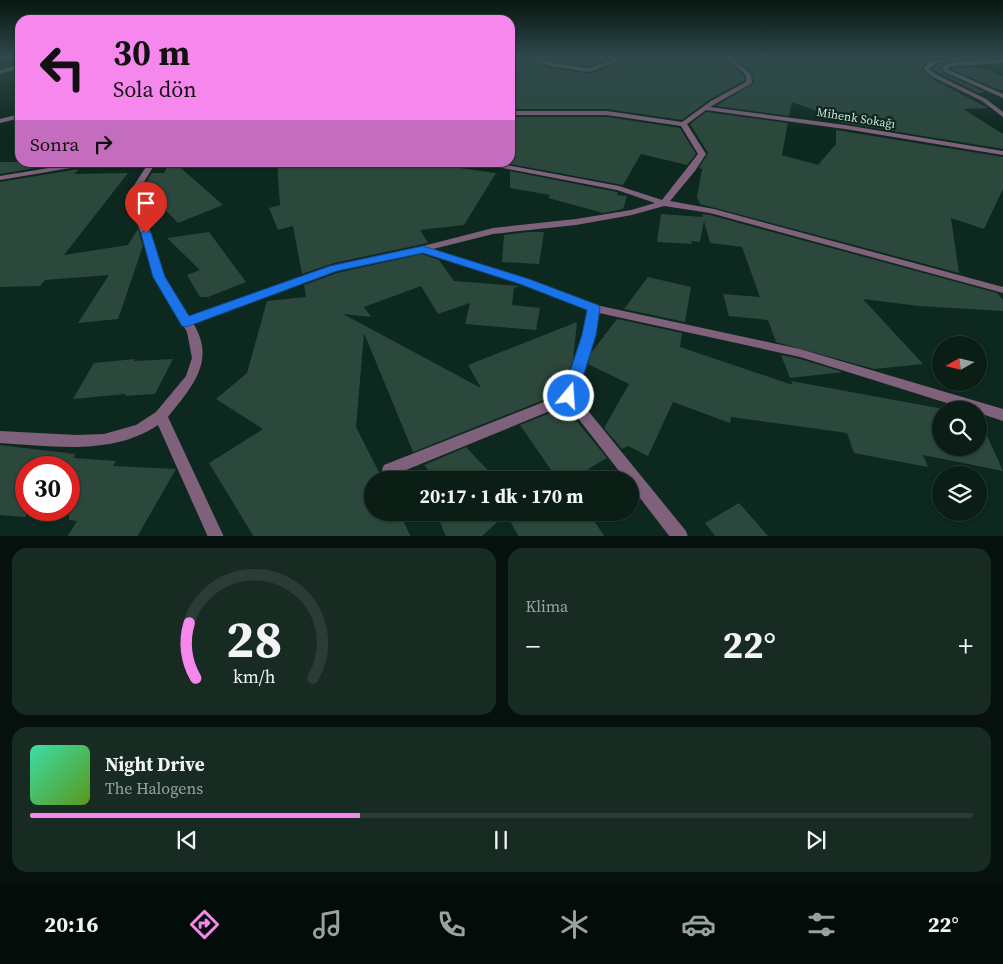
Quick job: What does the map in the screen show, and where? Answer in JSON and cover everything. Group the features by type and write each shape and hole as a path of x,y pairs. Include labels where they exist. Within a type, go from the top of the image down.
{"street":[{"path":"515,113 607,113 683,124 704,108 749,82"},
{"path":"947,82 984,100 1003,115"},
{"path":"972,82 1003,96"},
{"name":"Mihenk Sokağı","path":"704,108 836,126 1003,153"},
{"path":"0,121 15,117"},
{"path":"186,322 334,268 423,249 493,231 576,222 632,212 664,203 702,154 683,124"},
{"path":"0,178 72,167"},
{"path":"0,438 104,440 140,430 161,416 191,378 198,358 193,332 159,277 146,233 135,208 137,187 150,167"},
{"path":"502,167 619,188 664,203 711,212 1003,290"},
{"path":"423,249 524,282 594,308 800,353 1003,415"},
{"path":"389,470 569,396 589,335 594,308"},
{"path":"569,396 680,536"},
{"path":"161,416 216,536"}],"building":[{"path":"515,82 742,82 710,99 682,120 607,109 515,109"},
{"path":"938,82 988,108 963,109 1003,134 1003,149 837,122 837,118 792,102 789,116 716,106 754,83"},
{"path":"957,82 962,82 985,92 978,93"},
{"path":"981,82 1003,82 1003,90"},
{"path":"706,112 788,123 782,155 818,165 836,144 836,130 1003,157 1003,189 984,229 951,218 959,273 700,204 697,197 702,169 699,168 708,153 690,124"},
{"path":"515,117 607,117 680,128 696,154 687,165 641,154 623,185 515,165"},
{"path":"0,162 15,162 15,167 41,167 0,174"},
{"path":"167,167 180,167 223,205 178,223 143,187 152,173 164,173"},
{"path":"277,167 452,167 496,173 464,225 420,230 428,243 334,263 302,274 293,226 278,230 269,208 280,205"},
{"path":"79,169 74,174 128,173 64,255 128,245 138,229 143,246 118,319 78,323 109,275 45,280 40,286 0,287 0,182"},
{"path":"510,171 618,192 617,195 627,196 623,209 603,213 548,198 550,195 510,188"},
{"path":"661,214 703,217 702,214 710,215 997,293 1003,300 1003,311 919,306 863,299 923,364 874,369 776,342 768,320 729,316 723,294 760,297 742,247 710,243 704,221 700,242 691,241 692,244 657,242"},
{"path":"209,232 246,282 208,297 200,297 187,275 200,270 167,238"},
{"path":"544,232 539,264 502,262 504,235"},
{"path":"422,254 439,260 454,281 520,286 514,288 512,305 540,308 536,330 465,324 470,303 438,314 421,286 364,307 371,317 343,314 481,388 468,365 577,322 573,360 570,369 549,387 556,395 413,452 364,333 356,427 378,471 364,471 364,521 403,521 411,536 253,536 209,463 263,429 216,399 247,373 267,301 306,297 304,285 337,273"},
{"path":"648,277 691,287 685,322 624,309"},
{"path":"617,319 682,333 680,347 793,385 791,381 932,407 932,456 987,456 987,436 1003,471 987,468 987,466 978,466 923,455 928,467 854,453 847,433 731,417 730,423 673,402 648,456 628,446 622,449 604,428 629,384 588,364 591,353"},
{"path":"781,355 800,359 843,372 790,378"},
{"path":"135,359 134,361 173,359 155,394 125,396 126,394 73,399 94,363"},
{"path":"565,407 607,458 585,471 552,471 520,425"},
{"path":"0,445 75,454 74,456 15,456 15,516 0,515"},
{"path":"466,447 489,471 429,471 424,465"},
{"path":"80,458 116,461 113,466 176,469 138,536 68,536 77,521 80,521"},
{"path":"739,503 768,536 715,536 705,523"},
{"path":"440,521 498,521 482,536 446,536"},
{"path":"510,521 594,521 604,536 518,536"}],"route":[{"path":"146,233 159,277 186,322 334,268 423,249 524,282 594,308 589,335 569,396"}]}
